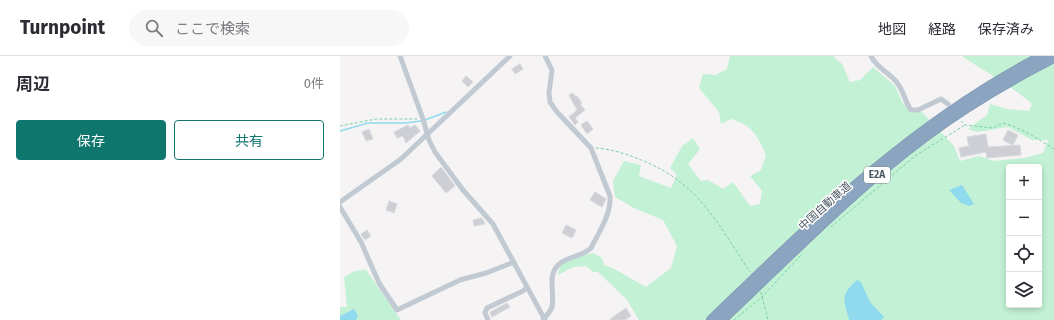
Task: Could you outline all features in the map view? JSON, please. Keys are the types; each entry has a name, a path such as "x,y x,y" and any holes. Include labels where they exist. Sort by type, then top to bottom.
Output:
{"highway":[{"name":"中国自動車道","path":"711,320 811,224 887,157 971,96 1042,56"},
{"name":"中国自動車道","path":"722,320 856,194 924,137 974,103 1054,58"}],"street":[{"path":"400,56 435,152 463,190 487,215 544,319"},
{"path":"340,202 400,159 427,132 510,56"},
{"path":"544,319 552,306 552,274 555,268 561,262 586,252 591,248 609,212 610,196 592,148 557,112 550,102 549,93 552,70 545,56"},
{"path":"871,56 879,67 898,84 905,102 911,110 918,110 941,99 948,104"},
{"path":"340,207 361,242 379,283 397,310 460,280 486,274 514,262"},
{"path":"488,320 485,314 487,308 523,291 527,287"}],"path":[{"path":"958,118 965,125"},
{"path":"340,126 376,119 423,119"},
{"path":"830,227 915,156 965,125 993,128 1003,123 1012,125 1054,149"},
{"path":"592,148 615,151 634,157 669,172 690,189 705,205 750,272"},
{"path":"734,320 763,296 804,252"},
{"path":"760,289 768,320"}],"green space":[{"path":"730,56 833,56 842,64 850,82 860,80 873,67 895,86 902,102 910,111 922,112 954,146 960,161 979,156 994,161 1024,158 1043,153 1048,140 1032,140 1008,127 977,132 968,129 987,115 990,104 1007,109 1029,111 1032,104 1007,85 962,56 1054,56 1054,320 639,320 627,300 598,272 593,272 586,266 573,267 558,275 560,265 570,259 593,253 602,258 604,265 620,272 646,287 671,268 677,246 663,220 634,208 615,197 613,181 624,161 641,165 639,176 671,188 677,175 670,168 682,146 693,138 700,149 688,164 701,181 708,180 723,189 733,182 750,206 760,204 762,191 750,176 761,170 766,155 757,137 744,124 731,119 721,124 719,112 699,88 703,74 715,75 727,69"},
{"path":"366,270 401,320 340,320 340,307 347,307 344,277 355,271"}],"water":[{"path":"962,185 974,204 969,206 961,203 949,190"},
{"path":"857,280 861,282 870,302 884,317 881,320 849,320 844,298 847,290"},
{"path":"354,309 358,316 356,320 340,320 340,316"}],"building":[{"path":"520,64 523,69 515,74 512,69"},
{"path":"466,76 473,82 468,87 462,81"},
{"path":"573,93 582,103 580,104 585,110 575,118 578,122 575,125 569,117 577,110 569,95"},
{"path":"587,121 593,129 587,134 581,125"},
{"path":"408,125 410,128 415,125 420,131 406,143 403,136 397,138 394,132"},
{"path":"369,129 373,139 366,141 362,132"},
{"path":"1008,130 1018,135 1013,145 1003,140"},
{"path":"986,134 988,147 1020,145 1021,155 987,158 986,152 961,157 959,148 969,146 967,137"},
{"path":"441,167 455,186 446,193 432,176"},
{"path":"595,192 606,199 602,207 590,200"},
{"path":"389,201 397,204 394,213 386,210"},
{"path":"482,218 485,224 474,226 473,220"},
{"path":"566,225 576,230 572,238 562,233"},
{"path":"367,230 371,236 365,240 361,234"},
{"path":"507,303 510,307 492,317 490,312"},
{"path":"626,308 631,316 625,320 609,320"}],"waterway":[{"path":"425,120 446,112"},
{"path":"340,131 368,123 406,123 421,121"}]}
